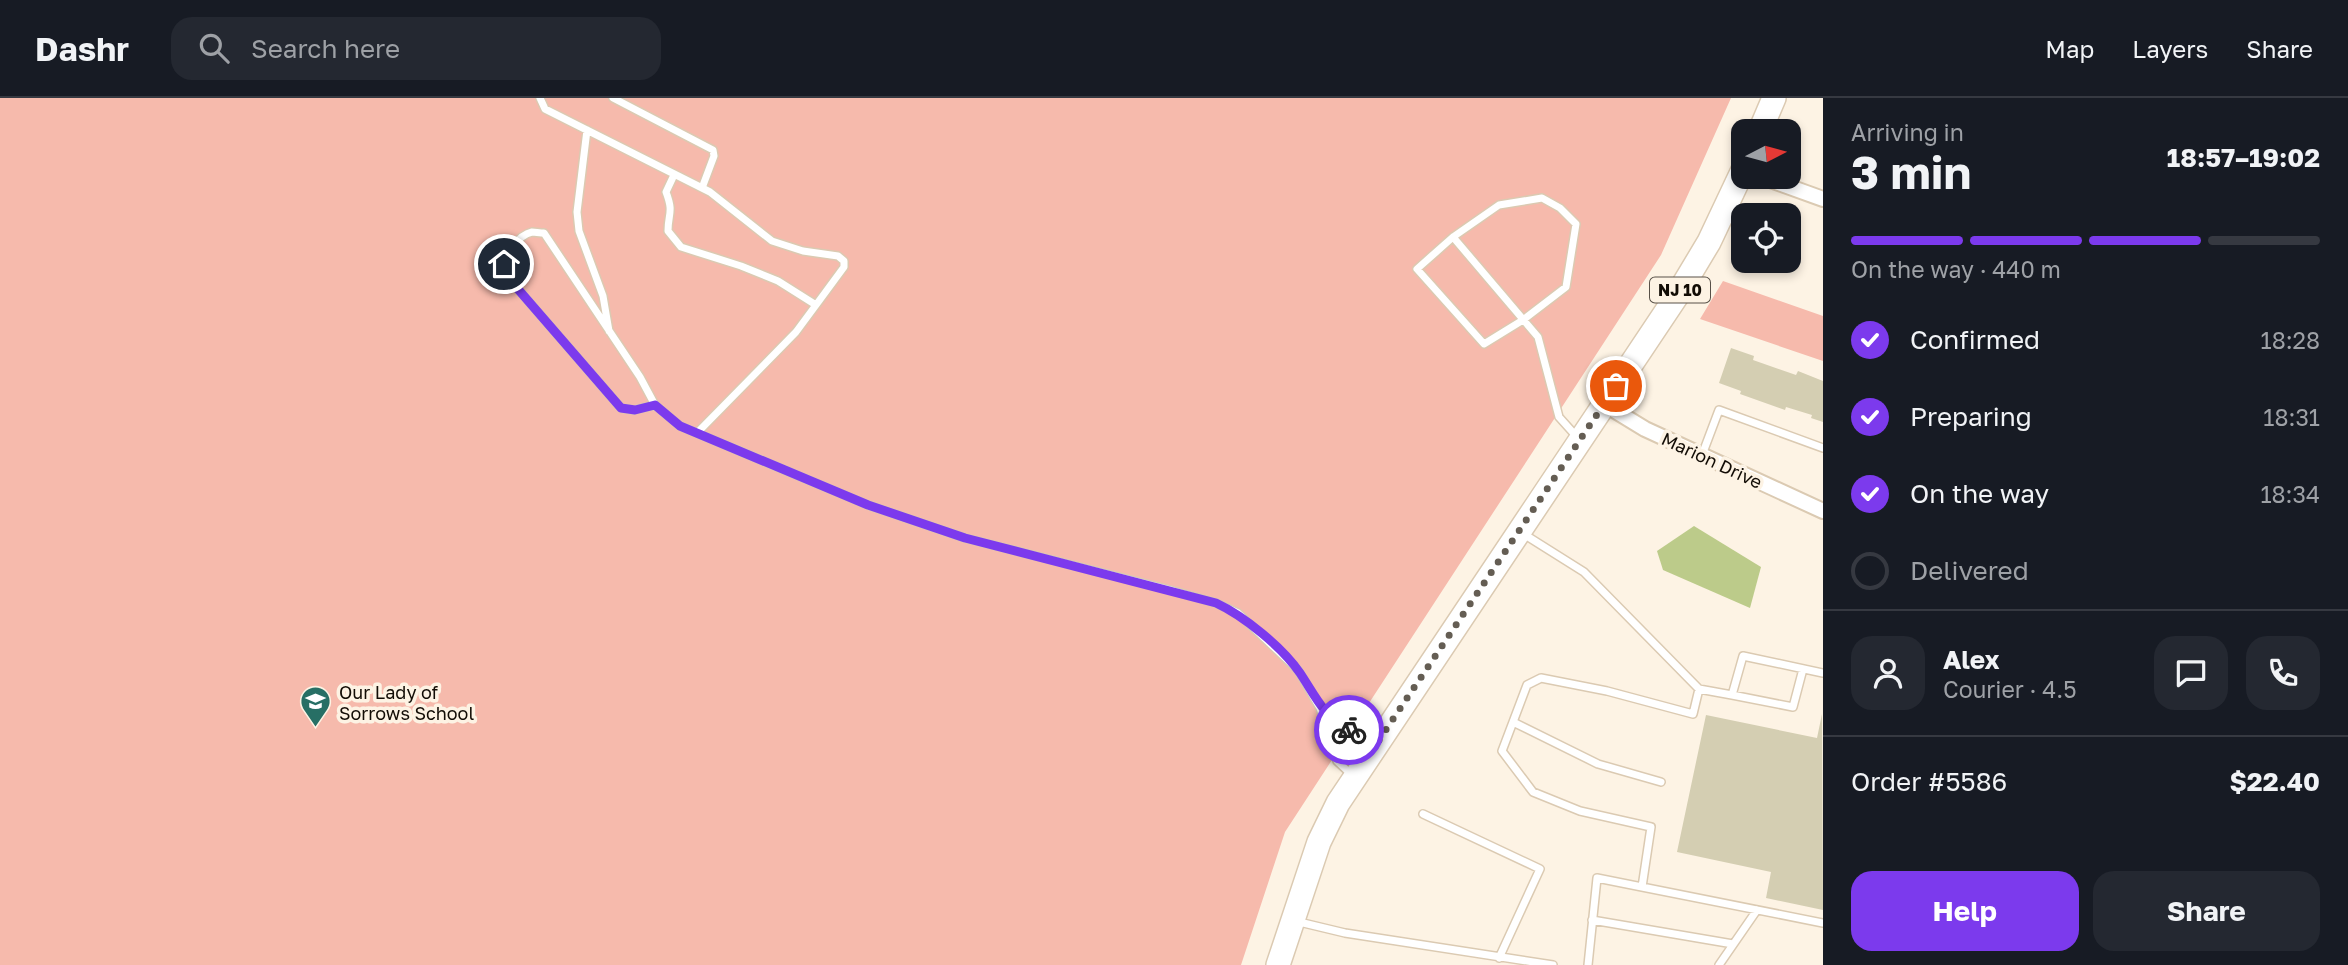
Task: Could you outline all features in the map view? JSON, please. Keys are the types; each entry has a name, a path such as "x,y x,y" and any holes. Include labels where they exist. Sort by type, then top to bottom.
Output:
{"main road":[{"path":"1765,119 1774,98"},
{"name":"NJ 10","path":"1278,965 1320,842 1338,803 1676,297 1709,242 1734,189"}],"street":[{"path":"1797,189 1823,198"},
{"name":"Marion Drive","path":"1604,404 1645,429 1823,511"}],"lane":[{"path":"540,98 545,109 702,188 728,205 772,241 803,251 838,256 844,261 844,267 796,332 697,433"},
{"path":"612,98 713,150 715,156 702,188"},
{"path":"587,130 578,221 585,252 608,313 610,332"},
{"path":"674,175 666,192 671,205 668,231 681,247 778,281 809,298 816,305"},
{"path":"1542,198 1560,208 1576,224 1566,287 1524,320 1484,344 1417,269 1453,237 1500,205 1542,198"},
{"path":"655,405 635,410 621,408 602,388 508,276 504,264 516,242 533,232 544,233 640,377 655,405 680,426 868,505 965,538 1216,603 1238,613 1298,670 1320,708 1337,761 1355,778"},
{"path":"1453,237 1538,337 1559,417 1580,441"},
{"path":"1702,455 1719,410 1823,448"},
{"path":"1518,531 1584,572 1699,689 1793,707 1802,669"},
{"path":"1732,695 1743,656 1823,673"},
{"path":"1642,887 1651,827 1580,811 1533,792 1502,751 1527,685 1541,678 1607,691 1693,714 1699,689"},
{"path":"1320,708 1336,723 1375,746"},
{"path":"1513,722 1598,764 1661,782"},
{"path":"1423,814 1540,869 1499,958"},
{"path":"1588,965 1597,878 1823,923"},
{"path":"1719,965 1757,910"},
{"path":"1293,920 1345,933 1553,965"},
{"path":"1592,920 1733,944"}],"shaded area":[{"path":"0,98 1731,98 1661,255 1285,832 1241,965 0,965"},
{"path":"1723,281 1823,316 1823,361 1700,319"},
{"path":"1694,526 1761,567 1750,608 1663,570 1657,551"}],"building":[{"path":"1731,348 1754,356 1753,360 1796,375 1798,371 1823,381 1823,422 1811,418 1812,415 1786,407 1785,410 1740,394 1741,391 1719,383"},
{"path":"1822,714 1823,910 1766,898 1771,872 1677,852 1706,715 1817,738"}],"way so far":[{"path":"1349,730 1375,746 1616,386"}],"place":[{"name":"Our Lady of Sorrows School","path":"316,729"}],"route":[{"path":"504,264 508,276 517,288 621,408 635,410 655,405 680,426 868,505 965,538 1216,603 1238,613 1267,639 1298,670 1320,708 1336,723 1349,730"}]}
